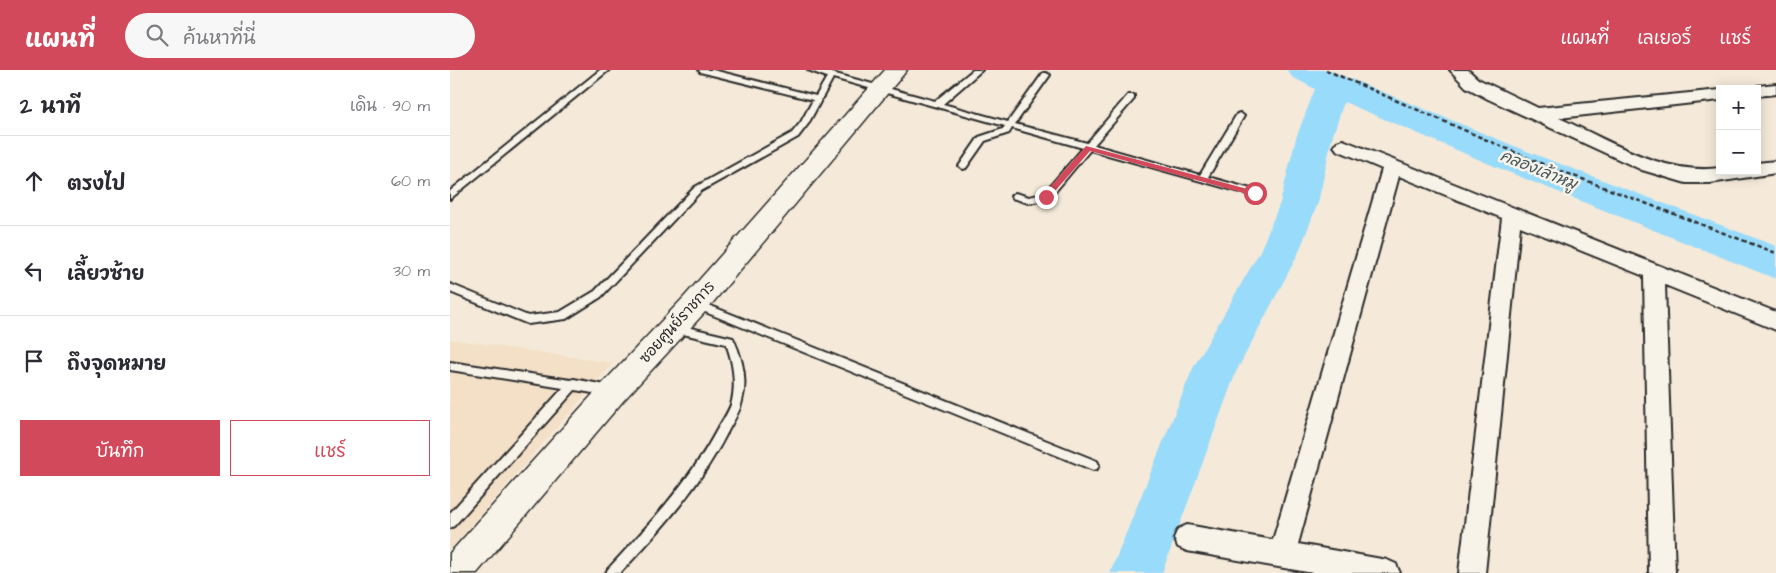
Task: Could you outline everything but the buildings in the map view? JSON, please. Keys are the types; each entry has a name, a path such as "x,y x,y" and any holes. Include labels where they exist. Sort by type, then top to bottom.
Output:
{"street":[{"path":"1458,70 1472,83 1494,96 1539,114 1648,165 1686,176 1717,175"},
{"name":"ซอยศูนย์ราชการ","path":"455,573 614,392 695,304 888,79"},
{"path":"1761,91 1776,89"},
{"path":"1539,114 1716,95"},
{"path":"1343,146 1776,321"},
{"path":"1282,554 1392,167"},
{"path":"1761,169 1776,167"},
{"path":"1472,573 1512,215"},
{"path":"1654,272 1662,573"},
{"path":"1187,538 1387,573"}],"lane":[{"path":"450,196 605,70"},
{"path":"703,70 818,99"},
{"path":"812,70 831,76 888,79 937,104 1088,148 1255,193"},
{"path":"937,104 978,70"},
{"path":"963,166 982,139 1006,131 1011,126 1046,75"},
{"path":"450,288 528,320 562,316 598,294 698,189 794,135 804,124 831,76"},
{"path":"1015,196 1030,200 1046,197 1130,97"},
{"path":"1202,179 1240,116"},
{"path":"695,304 1093,465"},
{"path":"612,573 639,544 708,459 736,402 739,376 735,353 729,342 672,328"},
{"path":"450,366 574,384 614,392"},
{"path":"450,522 574,384"}],"path":[{"path":"1326,70 1535,161 1776,253"}],"shaded area":[{"path":"450,339 613,363 450,550"}],"waterway":[{"name":"คลองเล้าหมู","path":"1303,70 1333,85"},
{"path":"1136,573 1215,368 1278,254 1299,203 1314,138 1333,85"},
{"name":"คลองเล้าหมู","path":"1333,85 1521,163 1776,263"}],"route":[{"path":"1046,197 1088,148 1255,193"}]}
